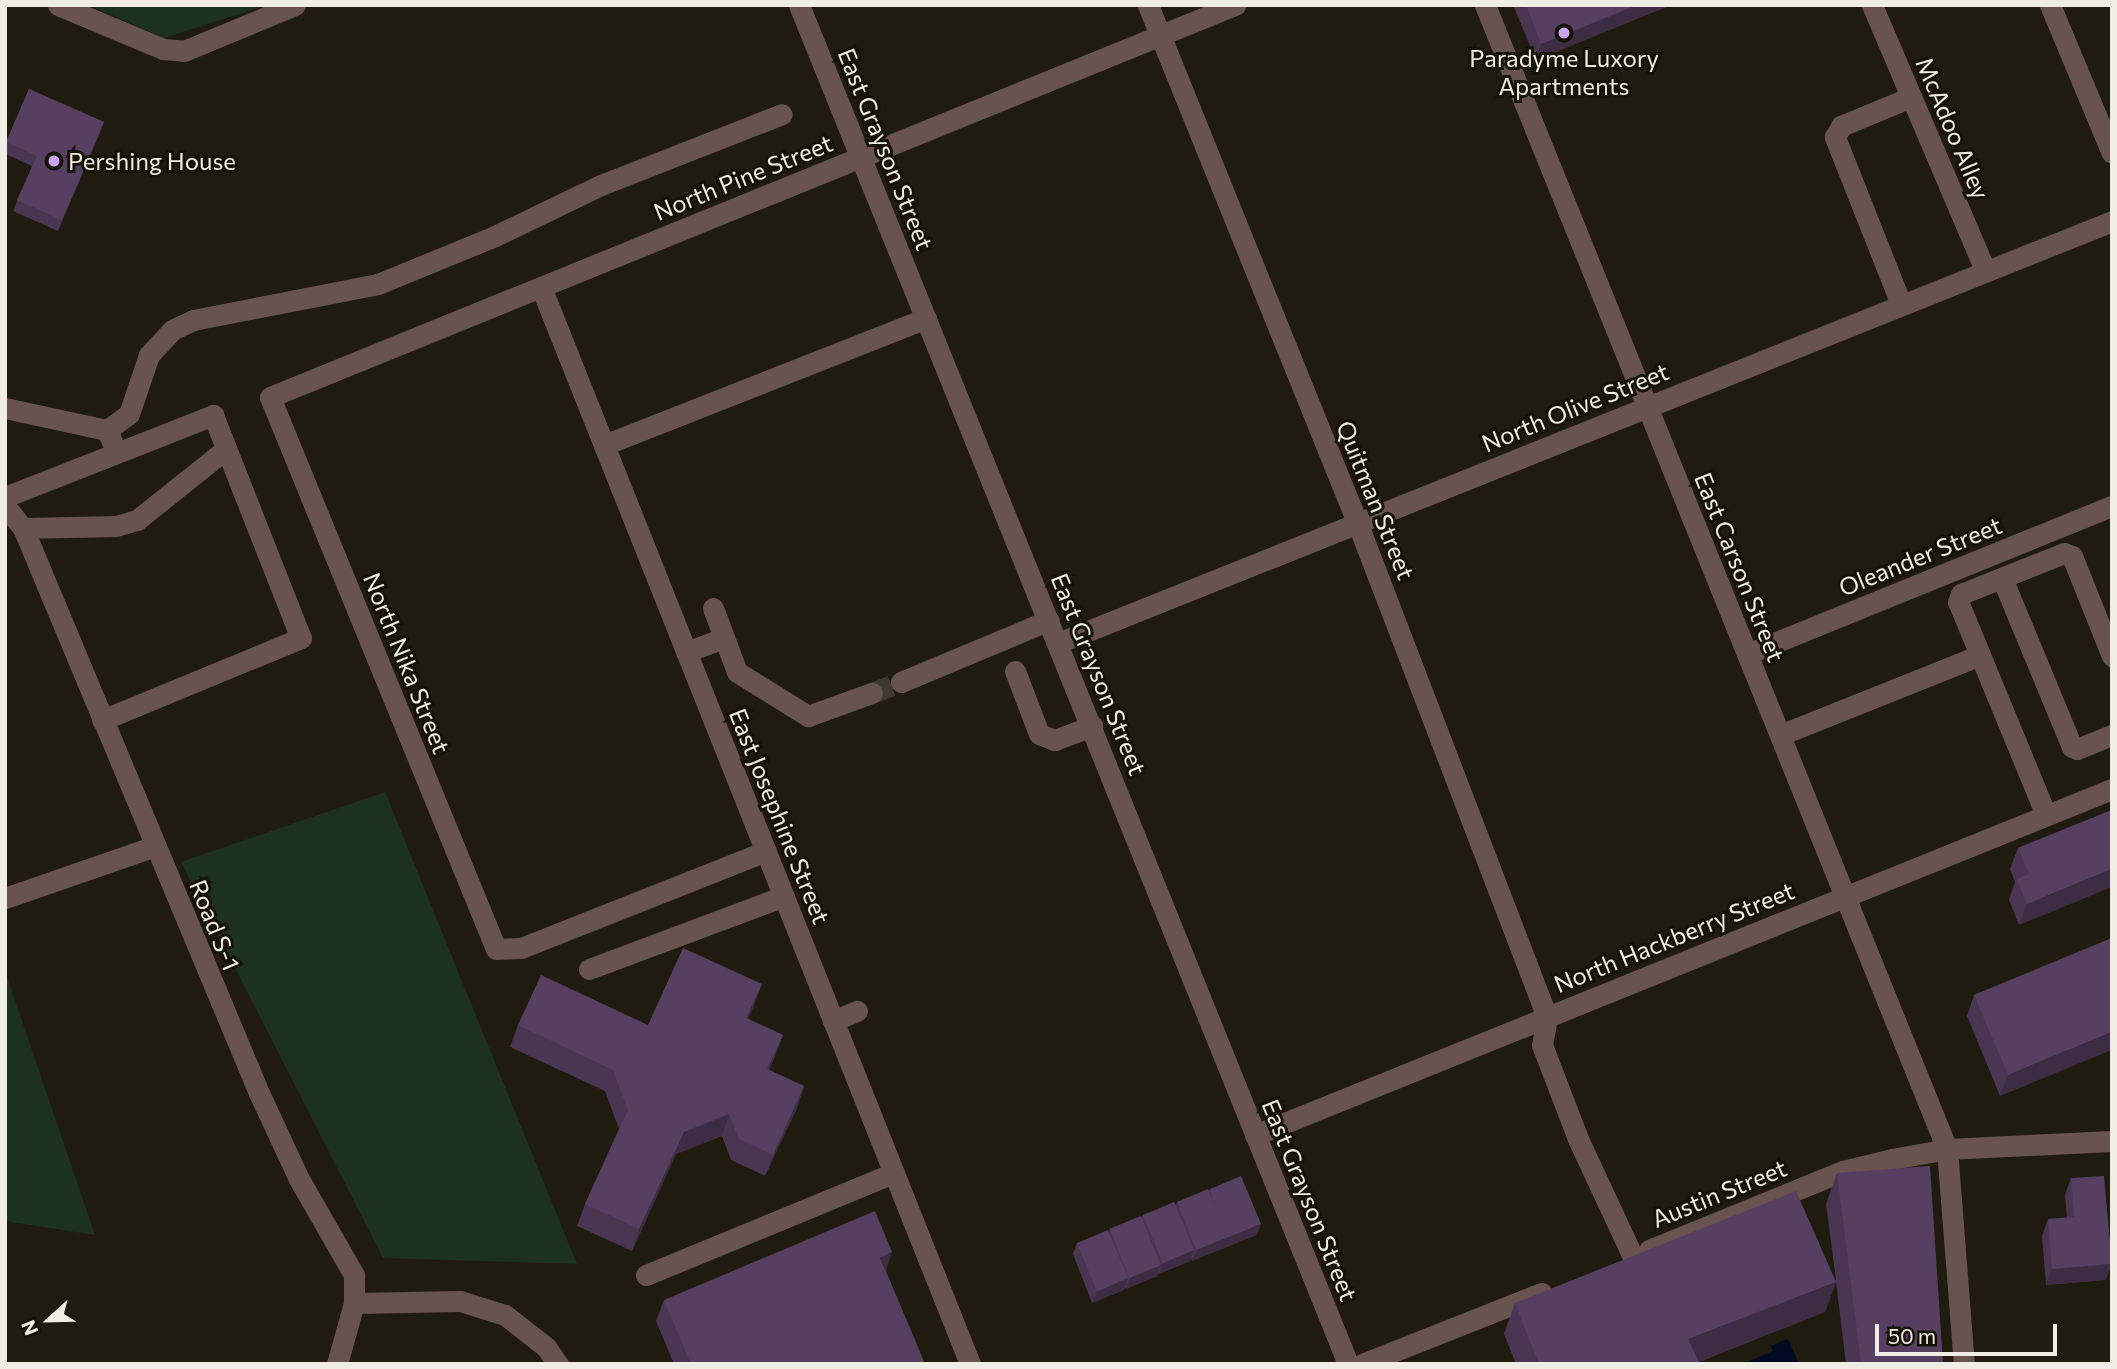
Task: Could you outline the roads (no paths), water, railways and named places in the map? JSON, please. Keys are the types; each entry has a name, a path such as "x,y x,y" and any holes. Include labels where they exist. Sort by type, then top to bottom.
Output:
{"street":[{"path":"58,5 163,49 184,51 295,5"},
{"name":"East Grayson Street","path":"799,5 1348,1364"},
{"name":"Quitman Street","path":"1149,5 1357,522 1547,1017"},
{"name":"North Pine Street","path":"270,397 1235,5"},
{"name":"East Carson Street","path":"1485,5 1947,1149 1964,1364"},
{"name":"McAdoo Alley","path":"1872,5 1985,270"},
{"path":"2050,5 2112,153"},
{"path":"1901,304 1835,137 1841,126 1911,97"},
{"path":"5,408 107,430 129,414 149,355 172,330 193,320 378,284 495,236 601,185 782,114"},
{"name":"North Olive Street","path":"1058,643 2112,221"},
{"name":"East Josephine Street","path":"541,287 970,1364"},
{"path":"604,445 926,318"},
{"name":"North Nika Street","path":"270,397 496,949 521,948 766,851"},
{"path":"5,497 212,415 301,638 102,720"},
{"path":"107,430 117,453"},
{"path":"23,528 116,526 137,520 226,449"},
{"name":"Road S-1","path":"5,506 23,528 259,1093 299,1179 354,1276 354,1303 337,1364"},
{"name":"Oleander Street","path":"1747,654 2112,506"},
{"path":"2046,815 1958,602 1961,594 2064,553 2072,556 2112,656"},
{"path":"2002,578 2072,747 2077,749 2111,739"},
{"path":"713,608 737,672 808,716 872,693"},
{"path":"901,681 1049,620"},
{"path":"687,652 724,638"},
{"path":"1780,735 1980,655"},
{"path":"1015,671 1039,734 1055,740 1092,726"},
{"name":"North Hackberry Street","path":"1255,1135 2112,789"},
{"path":"5,898 155,846"},
{"path":"589,970 784,896"},
{"path":"833,1021 857,1011"},
{"path":"1547,1017 1542,1045 1578,1139 1633,1256"},
{"name":"Austin Street","path":"1608,1266 1843,1171 1947,1149 2112,1142"},
{"path":"646,1275 894,1173"},
{"path":"1362,1364 1557,1286"},
{"path":"354,1303 460,1301 505,1315 547,1347 558,1364"}],"water":[{"path":"1788,1339 1799,1364 1742,1364 1773,1351 1771,1346"}],"tunnel":[{"path":"872,693 901,682"}],"place":[{"name":"Paradyme Luxory Apartments","path":"1564,33"},
{"name":"Pershing House","path":"54,161"}]}
